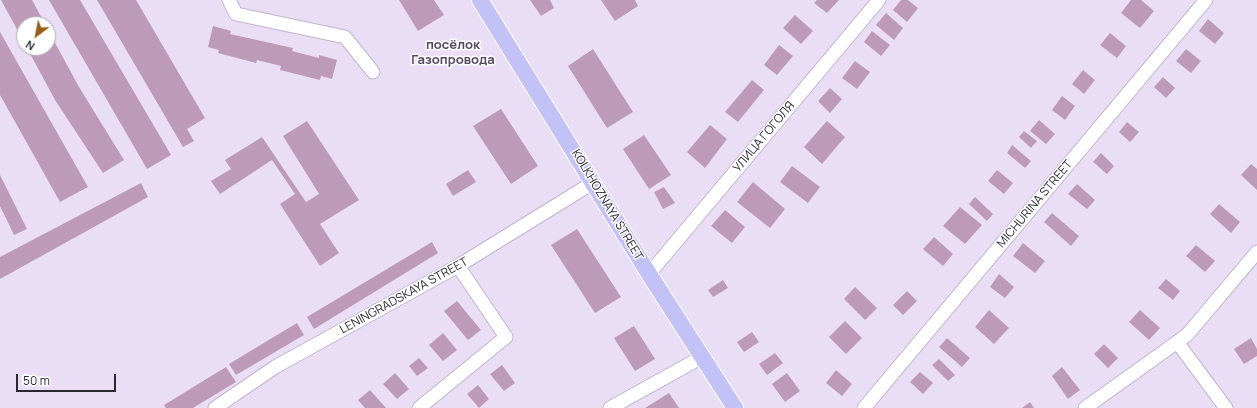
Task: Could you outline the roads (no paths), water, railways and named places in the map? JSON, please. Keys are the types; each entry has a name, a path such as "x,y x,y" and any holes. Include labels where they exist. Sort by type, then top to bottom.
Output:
{"main road":[{"name":"KOLKHOZNAYA STREET","path":"480,0 594,182 649,274 735,408"}],"street":[{"path":"229,0 236,14 345,37 373,72"},
{"name":"УЛИЦА ГОГОЛЯ","path":"649,274 879,0"},
{"name":"MICHURINA STREET","path":"864,408 1206,0"},
{"name":"LENINGRADSKAYA STREET","path":"215,408 276,367 458,266 594,182"},
{"path":"1085,408 1187,335 1257,252"},
{"path":"419,408 506,337 458,266"},
{"path":"1177,342 1226,408"},
{"path":"610,408 702,357"}],"district":[{"name":"посёлок Газопровода","path":"453,52"}]}
